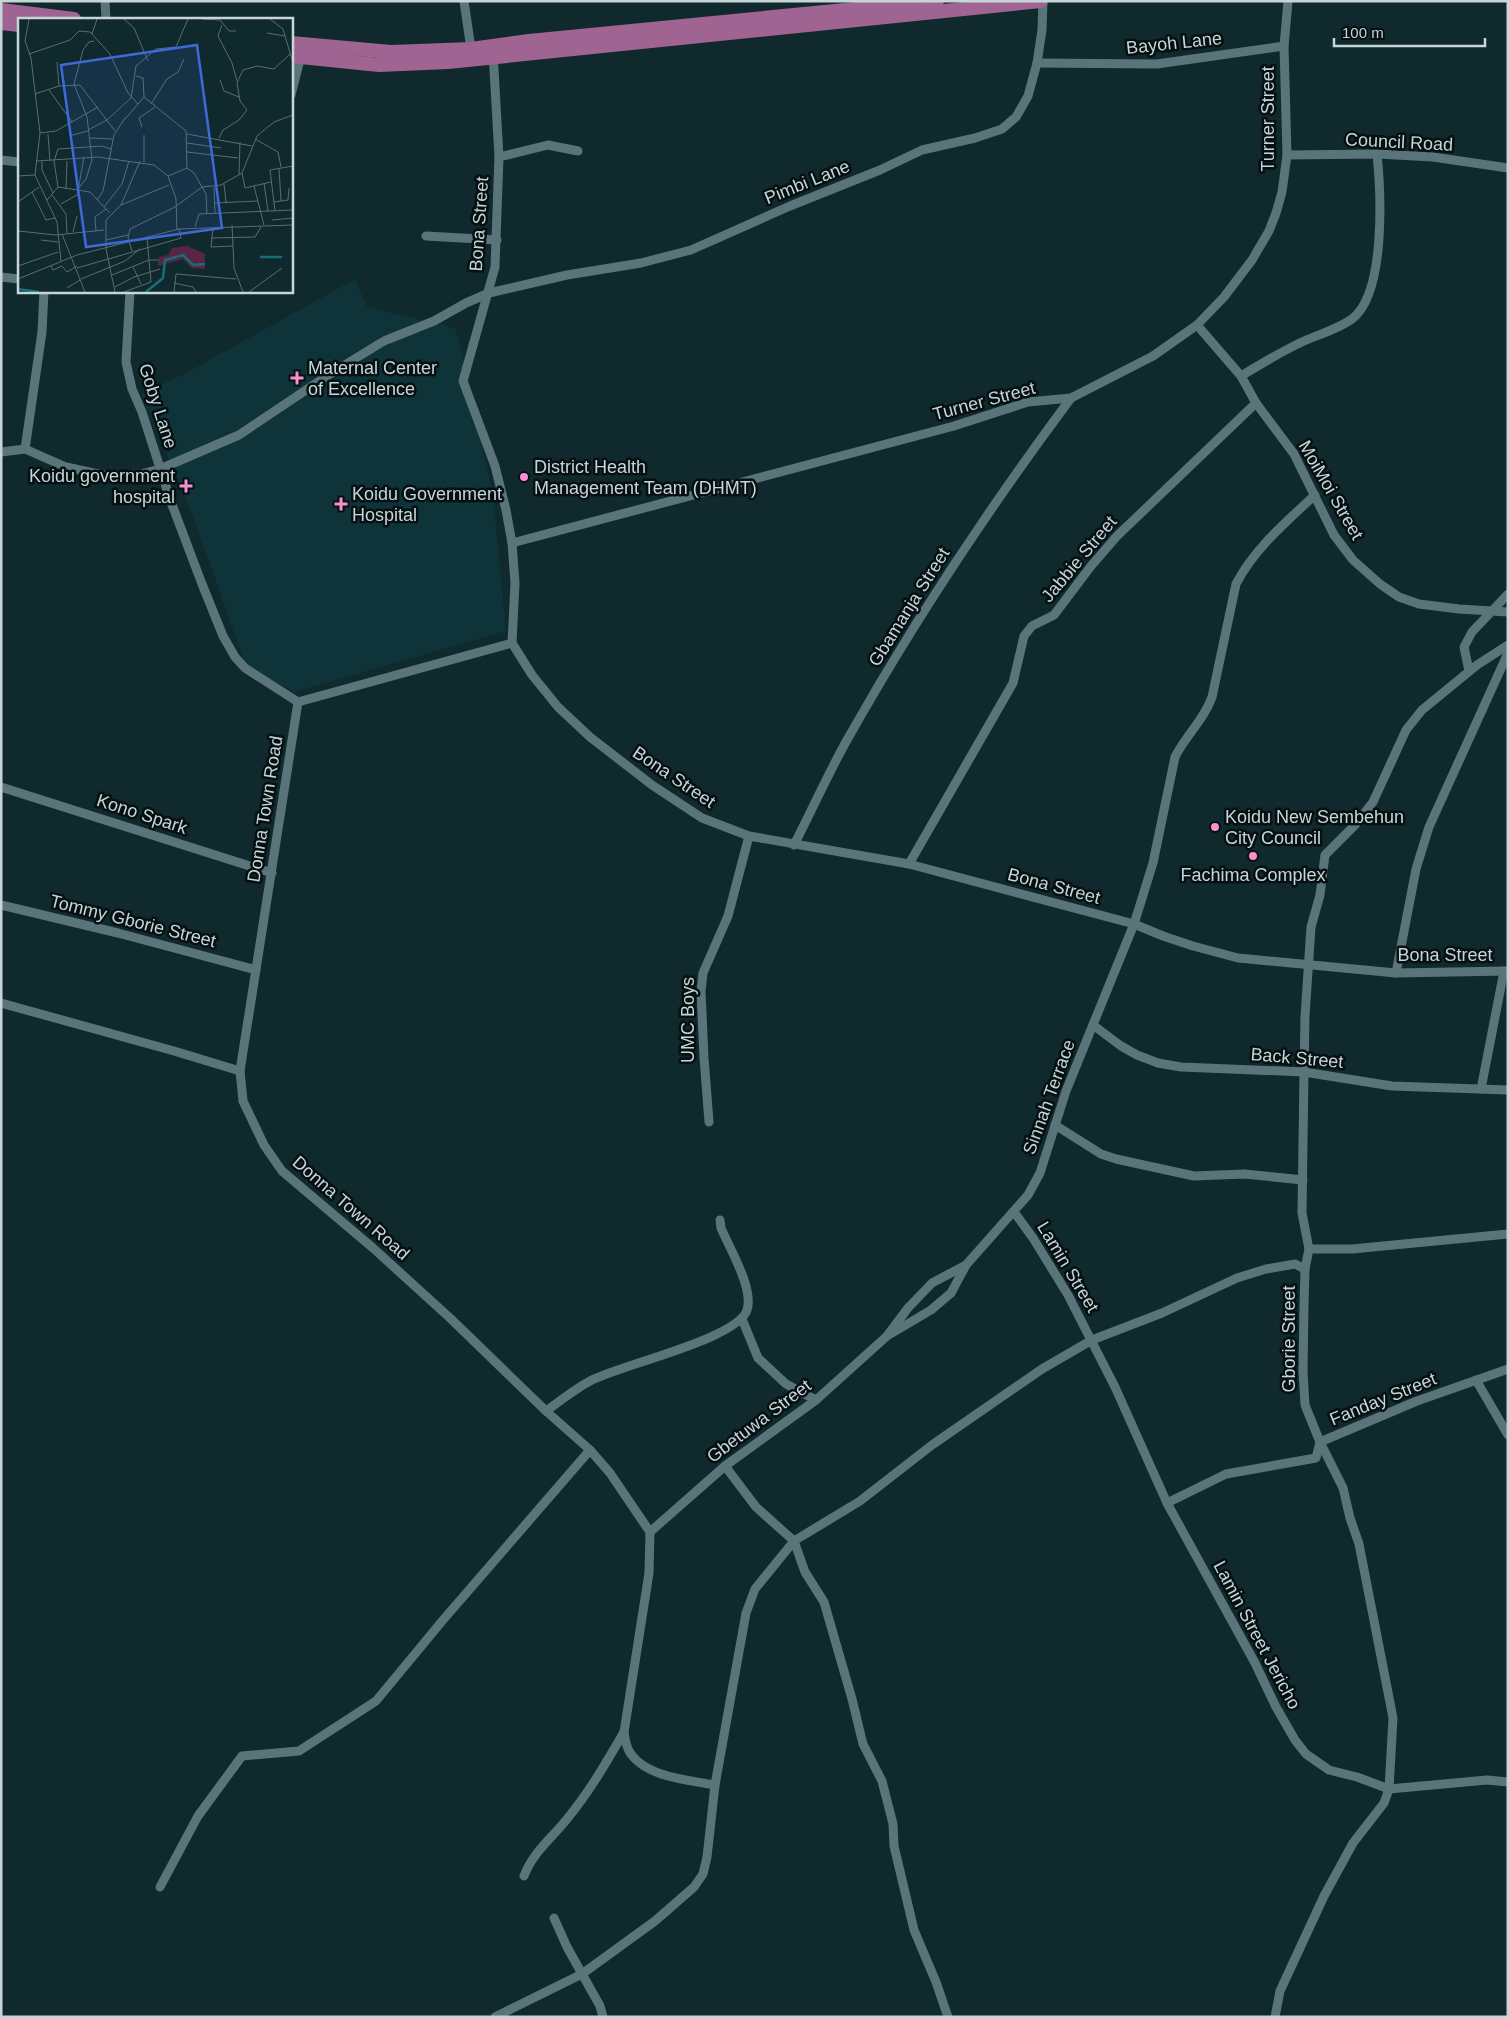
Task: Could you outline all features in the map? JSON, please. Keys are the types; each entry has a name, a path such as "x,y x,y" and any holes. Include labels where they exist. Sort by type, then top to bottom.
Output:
{"main road":[{"path":"297,50 391,52 471,49 528,54 749,26 837,6 936,1"},
{"path":"297,50 402,65 493,51 749,26 846,22 1042,1"},
{"path":"1,10 61,18"},
{"path":"1,23 18,25"}],"street":[{"path":"105,1 106,18"},
{"path":"464,1 471,49"},
{"name":"Pimbi Lane","path":"25,449 66,467 103,475 141,474 160,469 239,435 330,374 384,341 434,321 466,303 489,293 567,275 642,263 691,250 880,170 922,150 975,138 1002,129 1016,117 1028,96 1037,63 1042,30 1042,1"},
{"name":"Turner Street","path":"512,543 954,426 1028,402 1071,398 1153,356 1197,325 1224,297 1252,260 1269,232 1282,192 1287,155 1284,46 1288,1"},
{"name":"Bayoh Lane","path":"1037,63 1157,64 1284,46"},
{"path":"292,88 297,50"},
{"name":"Bona Street","path":"493,51 499,157 497,240 489,293 463,381 495,466 512,543 514,583 512,643 532,674 558,707 590,736 652,785 702,818 749,836 909,864 1134,924 1185,944 1238,958 1396,973 1506,971"},
{"path":"499,157 548,145 578,151"},
{"path":"1241,376 1302,342 1352,319 1364,306 1374,274 1380,222 1381,201 1377,154"},
{"name":"Council Road","path":"1287,155 1377,154 1433,157 1508,168"},
{"path":"1,160 18,162"},
{"path":"426,236 497,240"},
{"path":"1,277 18,279"},
{"path":"1,452 25,449 42,332 44,292"},
{"name":"Goby Lane","path":"130,292 126,362 132,389 142,412 160,469 202,584 223,636 235,658 245,668 298,702"},
{"name":"MoiMoi Street","path":"1197,325 1241,376 1256,404 1294,454 1334,535 1353,560 1387,588 1419,604 1508,612"},
{"name":"Gbamanja Street","path":"794,844 847,741 926,608 989,511 1071,398"},
{"name":"Jabbie Street","path":"909,864 1013,683 1024,636 1028,630 1054,615 1091,566 1117,536 1256,404"},
{"name":"Sinnah Terrace","path":"887,1336 944,1301 955,1287 966,1264 1028,1195 1040,1173 1066,1091 1134,924 1153,862 1175,757 1182,742 1207,711 1212,697 1236,584 1245,567 1284,523 1315,495"},
{"path":"1469,671 1464,647 1472,632 1508,594"},
{"path":"298,702 512,643"},
{"name":"Gborie Street","path":"1389,1789 1393,1718 1359,1544 1350,1518 1343,1488 1320,1442 1305,1405 1303,1372 1305,1269 1309,1249 1302,1213 1305,1016 1311,927 1320,895 1325,855 1356,824 1373,802 1406,730 1422,710 1469,671 1508,645"},
{"path":"1396,973 1416,869 1429,827 1508,653"},
{"name":"Donna Town Road","path":"298,702 240,1071 243,1101 264,1145 282,1171 373,1248 443,1311 546,1411 590,1450 610,1473 650,1532"},
{"name":"Kono Spark","path":"1,787 272,873"},
{"name":"UMC Boys","path":"709,1122 701,991 703,973 728,916 749,836"},
{"name":"Tommy Gborie Street","path":"1,905 256,970"},
{"path":"1481,1088 1506,971"},
{"path":"1,1004 165,1048 240,1071"},
{"name":"Back Street","path":"1093,1025 1121,1046 1158,1063 1181,1067 1304,1072 1392,1086 1508,1090"},
{"path":"1055,1125 1101,1154 1116,1159 1194,1176 1244,1174 1303,1180"},
{"name":"Lamin Street","path":"1014,1212 1051,1266 1092,1340"},
{"path":"546,1411 591,1380 672,1352 725,1330 742,1319 747,1311 750,1297 721,1228 720,1220"},
{"path":"1309,1249 1352,1250 1508,1234"},
{"name":"Sinnah Terrace","path":"887,1336 908,1308 932,1283 966,1264"},
{"path":"495,2017 582,1974 656,1921 694,1887 703,1874 707,1857 715,1785 750,1600 755,1589 794,1541 860,1501 932,1445 1042,1369 1092,1340 1162,1313 1237,1278 1266,1269 1295,1264 1305,1269"},
{"path":"742,1319 758,1358 786,1384 816,1400"},
{"name":"Gbetuwa Street","path":"650,1532 725,1466 816,1400 887,1336"},
{"name":"Lamin Street Jericho","path":"1092,1340 1167,1503 1224,1604 1276,1707 1295,1740 1306,1754 1329,1770 1357,1777 1389,1789 1487,1780 1508,1782"},
{"name":"Fanday Street","path":"1167,1503 1226,1474 1316,1458 1320,1442 1417,1401 1508,1369"},
{"path":"1476,1380 1508,1434"},
{"path":"160,1887 198,1816 242,1756 299,1751 376,1701 443,1620 590,1450"},
{"path":"725,1466 756,1507 794,1541 805,1572 824,1602 863,1744 882,1781 893,1824 894,1846 914,1930 936,1982 948,2017"},
{"path":"524,1876 534,1856 566,1821 595,1782 624,1732 649,1573 650,1532"},
{"path":"624,1732 628,1750 647,1769 682,1779 715,1785"},
{"path":"1276,2017 1280,1991 1324,1896 1353,1843 1384,1803 1389,1789"},
{"path":"554,1918 600,2006 603,2017"}],"shaded area":[{"name":"Koidu Government Hospital","path":"355,279 367,307 455,328 478,412 482,449 493,493 506,631 295,692 246,666 192,514 141,394 186,373"}],"place":[{"name":"Maternal Center of Excellence","path":"297,378"},
{"name":"District Health Management Team (DHMT)","path":"524,477"},
{"name":"Koidu government hospital","path":"186,486"},
{"name":"Koidu Government Hospital","path":"341,504"},
{"name":"Koidu New Sembehun City Council","path":"1215,827"},
{"name":"Fachima Complex","path":"1253,856"}]}
